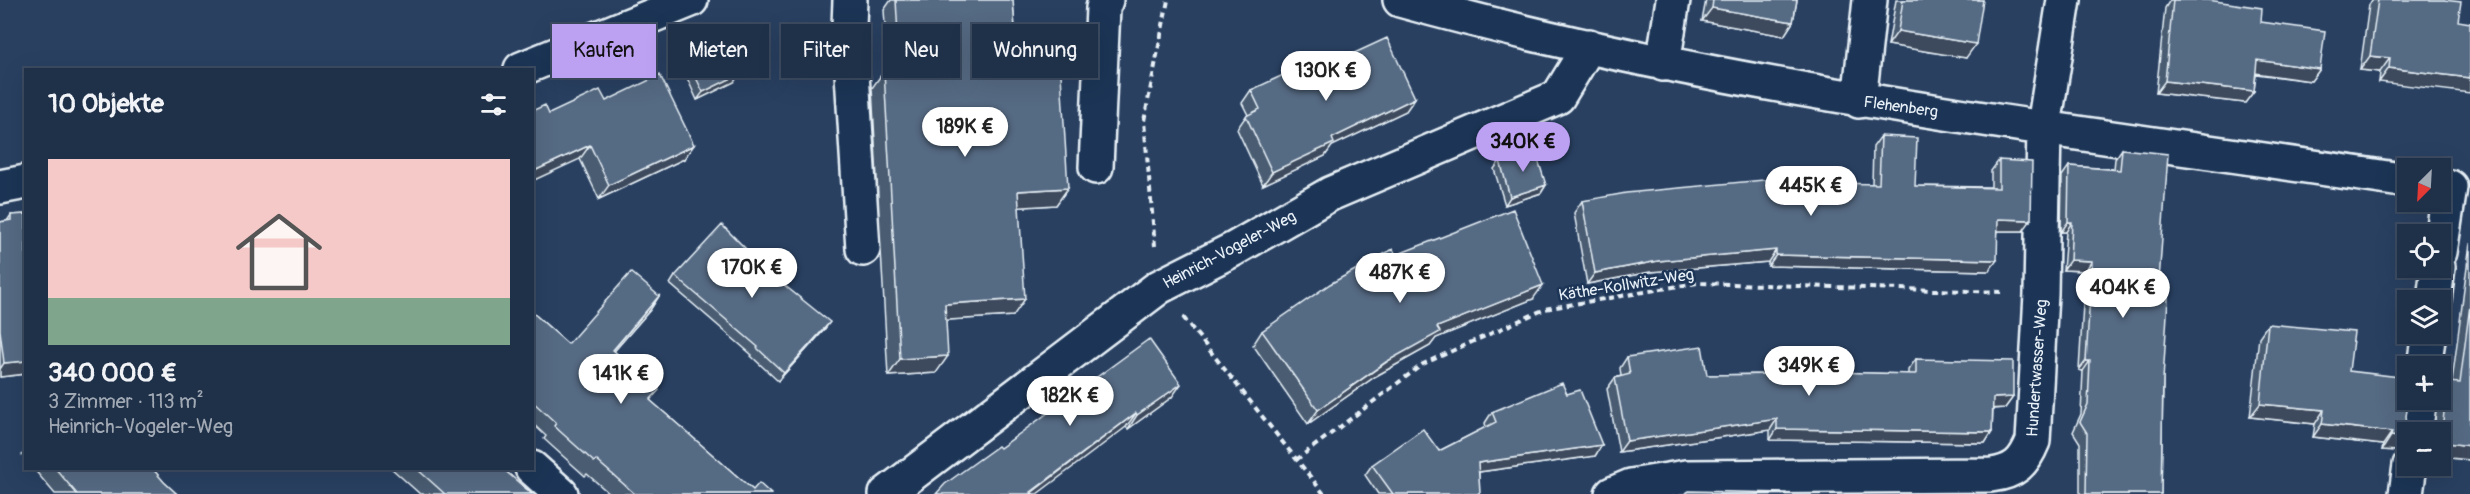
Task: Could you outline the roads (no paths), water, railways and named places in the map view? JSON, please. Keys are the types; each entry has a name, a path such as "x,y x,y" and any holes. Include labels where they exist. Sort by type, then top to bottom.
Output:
{"street":[{"path":"523,68 691,0"},
{"path":"850,0 849,26 863,249"},
{"path":"1096,167 1101,42 1106,0"},
{"name":"Flehenberg","path":"1400,0 1663,64 1859,101 2044,126 2397,179"},
{"path":"1663,64 1673,0"},
{"path":"1859,101 1870,0"},
{"name":"Hundertwasser-Weg","path":"1612,494 1631,486 1686,477 2009,473 2025,461 2033,441 2041,294 2044,126 2064,0"},
{"name":"Heinrich-Vogeler-Weg","path":"886,494 1159,287 1234,249 1330,194 1558,97 1589,46"},
{"path":"0,187 24,182"},
{"path":"2446,224 2453,187"},
{"path":"534,470 561,494"},
{"path":"2406,494 2408,476"}]}
